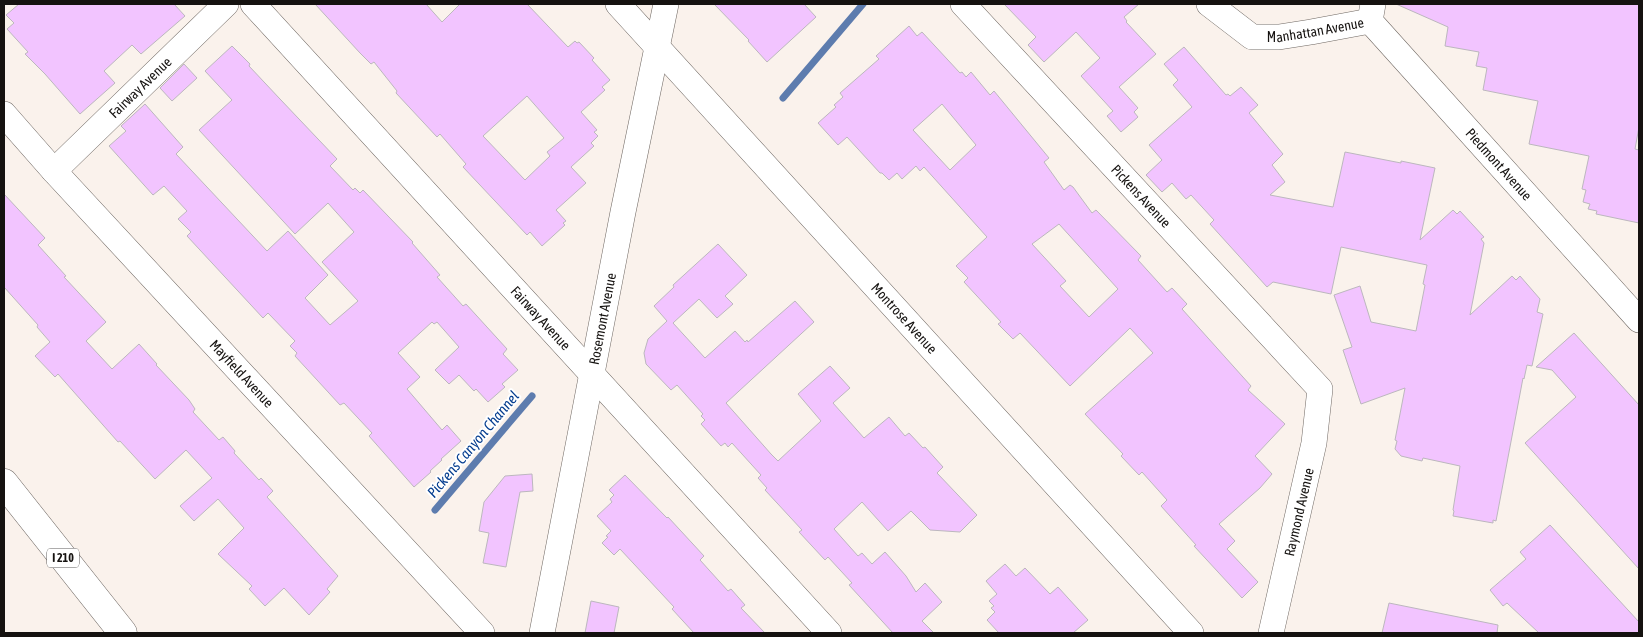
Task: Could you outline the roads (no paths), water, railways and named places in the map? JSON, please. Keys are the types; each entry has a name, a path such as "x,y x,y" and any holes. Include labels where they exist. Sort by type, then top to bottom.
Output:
{"highway":[{"name":"I 210","path":"4,483 123,633"}],"street":[{"name":"Fairway Avenue","path":"54,170 226,4"},
{"name":"Fairway Avenue","path":"253,4 829,633"},
{"name":"Montrose Avenue","path":"618,4 1191,633"},
{"name":"Rosemont Avenue","path":"542,633 666,4"},
{"name":"Pickens Avenue","path":"963,4 1320,389"},
{"name":"Manhattan Avenue","path":"1209,4 1252,37 1312,32 1372,12"},
{"name":"Piedmont Avenue","path":"1372,12 1639,320"},
{"name":"Mayfield Avenue","path":"4,114 482,633"},
{"name":"Raymond Avenue","path":"1271,633 1314,443 1320,389"}],"waterway":[{"name":"Pickens Canyon Channel","path":"783,98 863,4"},
{"name":"Pickens Canyon Channel","path":"435,510 532,396"}]}
